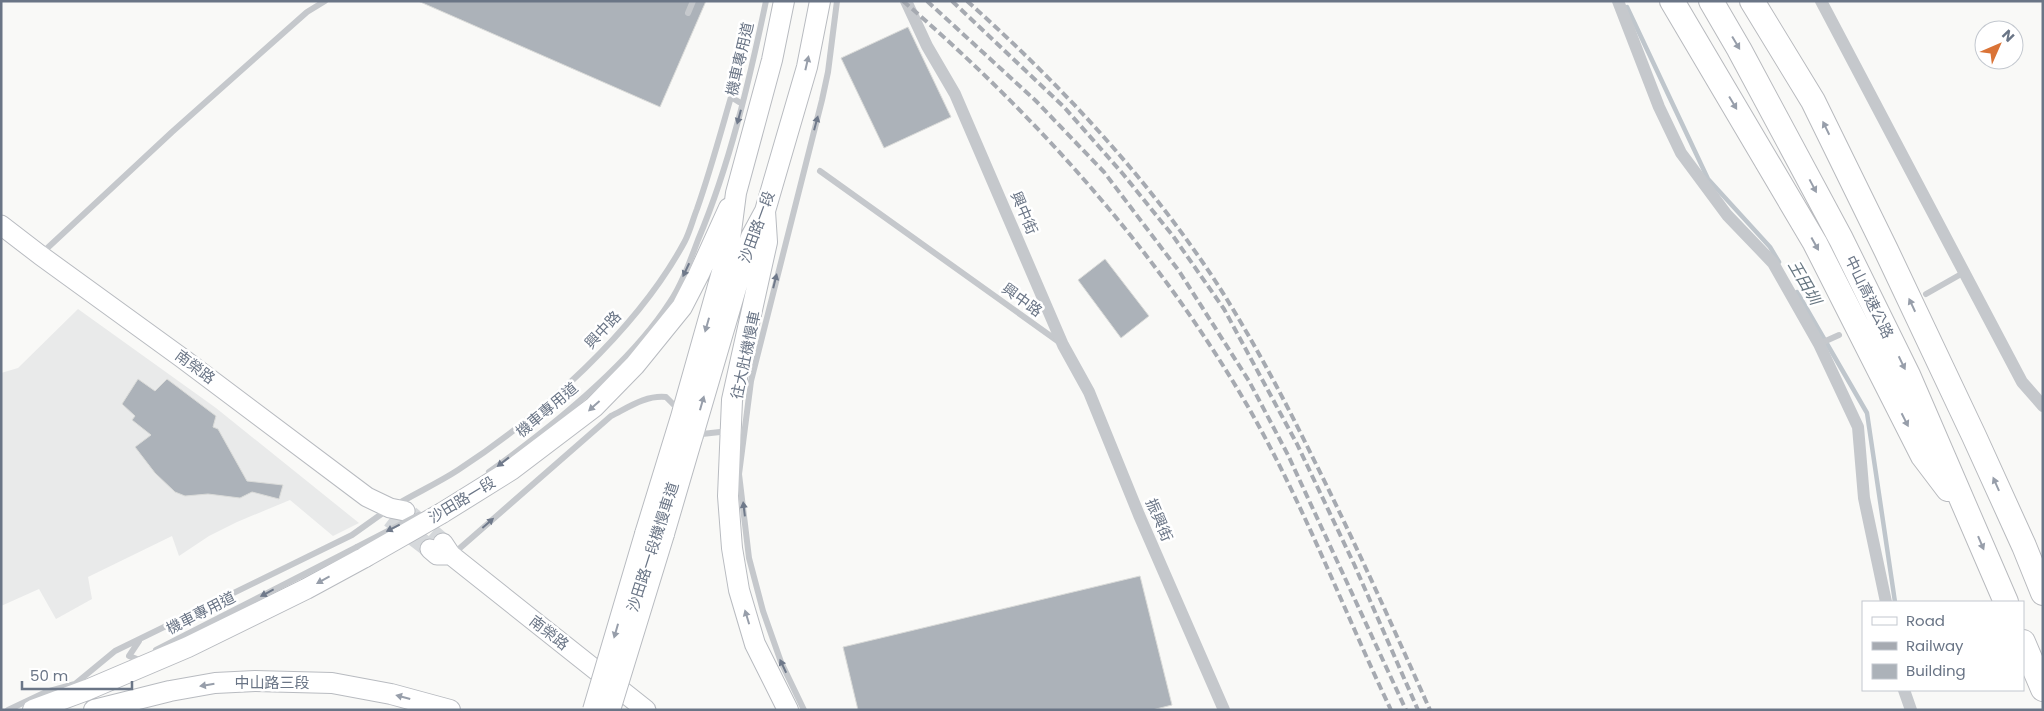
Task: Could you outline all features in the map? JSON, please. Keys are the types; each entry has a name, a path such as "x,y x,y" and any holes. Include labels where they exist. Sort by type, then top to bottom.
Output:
{"highway":[{"path":"1667,1 1693,35"},
{"path":"1672,1 1815,243 1923,456 1943,483 1967,509"},
{"name":"中山高速公路","path":"1711,1 1740,49 1841,239 1908,375 2006,601"},
{"path":"1752,1 1812,101"},
{"path":"1770,1 1812,101 1886,250 1974,436 2024,546 2043,593"},
{"path":"2024,644 2043,689"}],"main road":[{"name":"沙田路一段","path":"610,710 659,535 751,237 765,210 807,67 820,1"},
{"name":"沙田路一段","path":"593,710 659,535 681,417 729,247 736,192 772,60 778,3"},
{"name":"沙田路一段","path":"33,710 81,687 188,647 306,589 361,552 511,470 594,407 635,365 682,307 700,274 736,192"},
{"path":"765,210 767,242 732,400 738,428 728,496 732,548 739,590 756,644 788,710"},
{"name":"中山路三段","path":"94,710 170,691 215,683 255,682 332,683 391,694 450,710"}],"street":[{"name":"興中街","path":"906,1 927,46 955,94 1063,345"},
{"path":"1618,1 1658,107 1681,153 1727,215 1773,263 1819,344 1858,427 1864,498 1886,601"},
{"path":"1821,1 1838,30 1963,273 2022,382 2043,406"},
{"name":"南榮路","path":"1,225 367,497 395,512"},
{"name":"振興街","path":"1063,345 1089,392 1139,516 1224,710"},
{"name":"南榮路","path":"441,549 646,710"},
{"path":"1904,691 1911,710"}],"lane":[{"path":"40,255 307,12 326,1"},
{"path":"688,13 693,1"},
{"name":"往大肚機慢車","path":"804,710 780,662 763,611 749,558 739,474 738,428 822,100 828,72 837,1"},
{"name":"機車專用道","path":"486,475 562,415 614,369 670,302 717,196 740,115 778,3"},
{"name":"興中路","path":"395,512 500,441 574,380 638,310 664,274 685,240 710,173 731,97 739,102"},
{"name":"興中路","path":"820,171 1063,345"},
{"path":"1926,294 1963,273"},
{"path":"1819,344 1839,334"},
{"path":"441,549 612,416 634,403 658,396 666,397 676,404 681,417"},
{"name":"沙田路一段機慢車道","path":"615,710 659,535 702,434 738,428"},
{"path":"81,687 115,651 395,512"},
{"name":"機車專用道","path":"153,651 361,552"},
{"path":"137,658 130,658 129,656 141,638"},
{"path":"128,662 145,655"},
{"path":"8,710 46,692 81,687 102,673"}],"shaded area":[{"path":"78,309 216,408 359,523 333,536 290,500 209,536 179,556 172,536 88,577 92,599 56,619 39,589 1,606 1,373 18,368"}],"building":[{"path":"418,1 706,1 660,107"},
{"path":"908,27 951,117 884,148 841,58"},
{"path":"1105,259 1149,316 1121,338 1078,280"},
{"path":"138,379 155,391 167,379 216,416 213,427 218,429 247,481 283,485 279,499 252,492 240,498 208,494 185,496 175,492 155,473 135,447 151,435 132,420 135,416 122,404"},
{"path":"1140,576 1172,705 1152,710 858,710 843,647"}],"waterway":[{"name":"王田圳","path":"1627,7 1708,179 1770,247 1779,262"},
{"name":"王田圳","path":"1797,292 1867,413 1895,601"}],"tunnel":[{"path":"410,515 443,543"},
{"path":"390,518 430,549"}],"railway":[{"path":"903,1 1001,91 1092,189 1134,240 1212,348 1247,405 1286,479 1391,710"},
{"path":"927,1 1036,101 1104,172 1179,271 1249,381 1288,455 1406,710"},
{"path":"952,1 1064,107 1123,174 1173,236 1224,309 1297,444 1354,564 1418,710"},
{"path":"967,1 1034,64 1098,131 1158,201 1212,276 1252,342 1301,433 1358,551 1430,710"}]}
